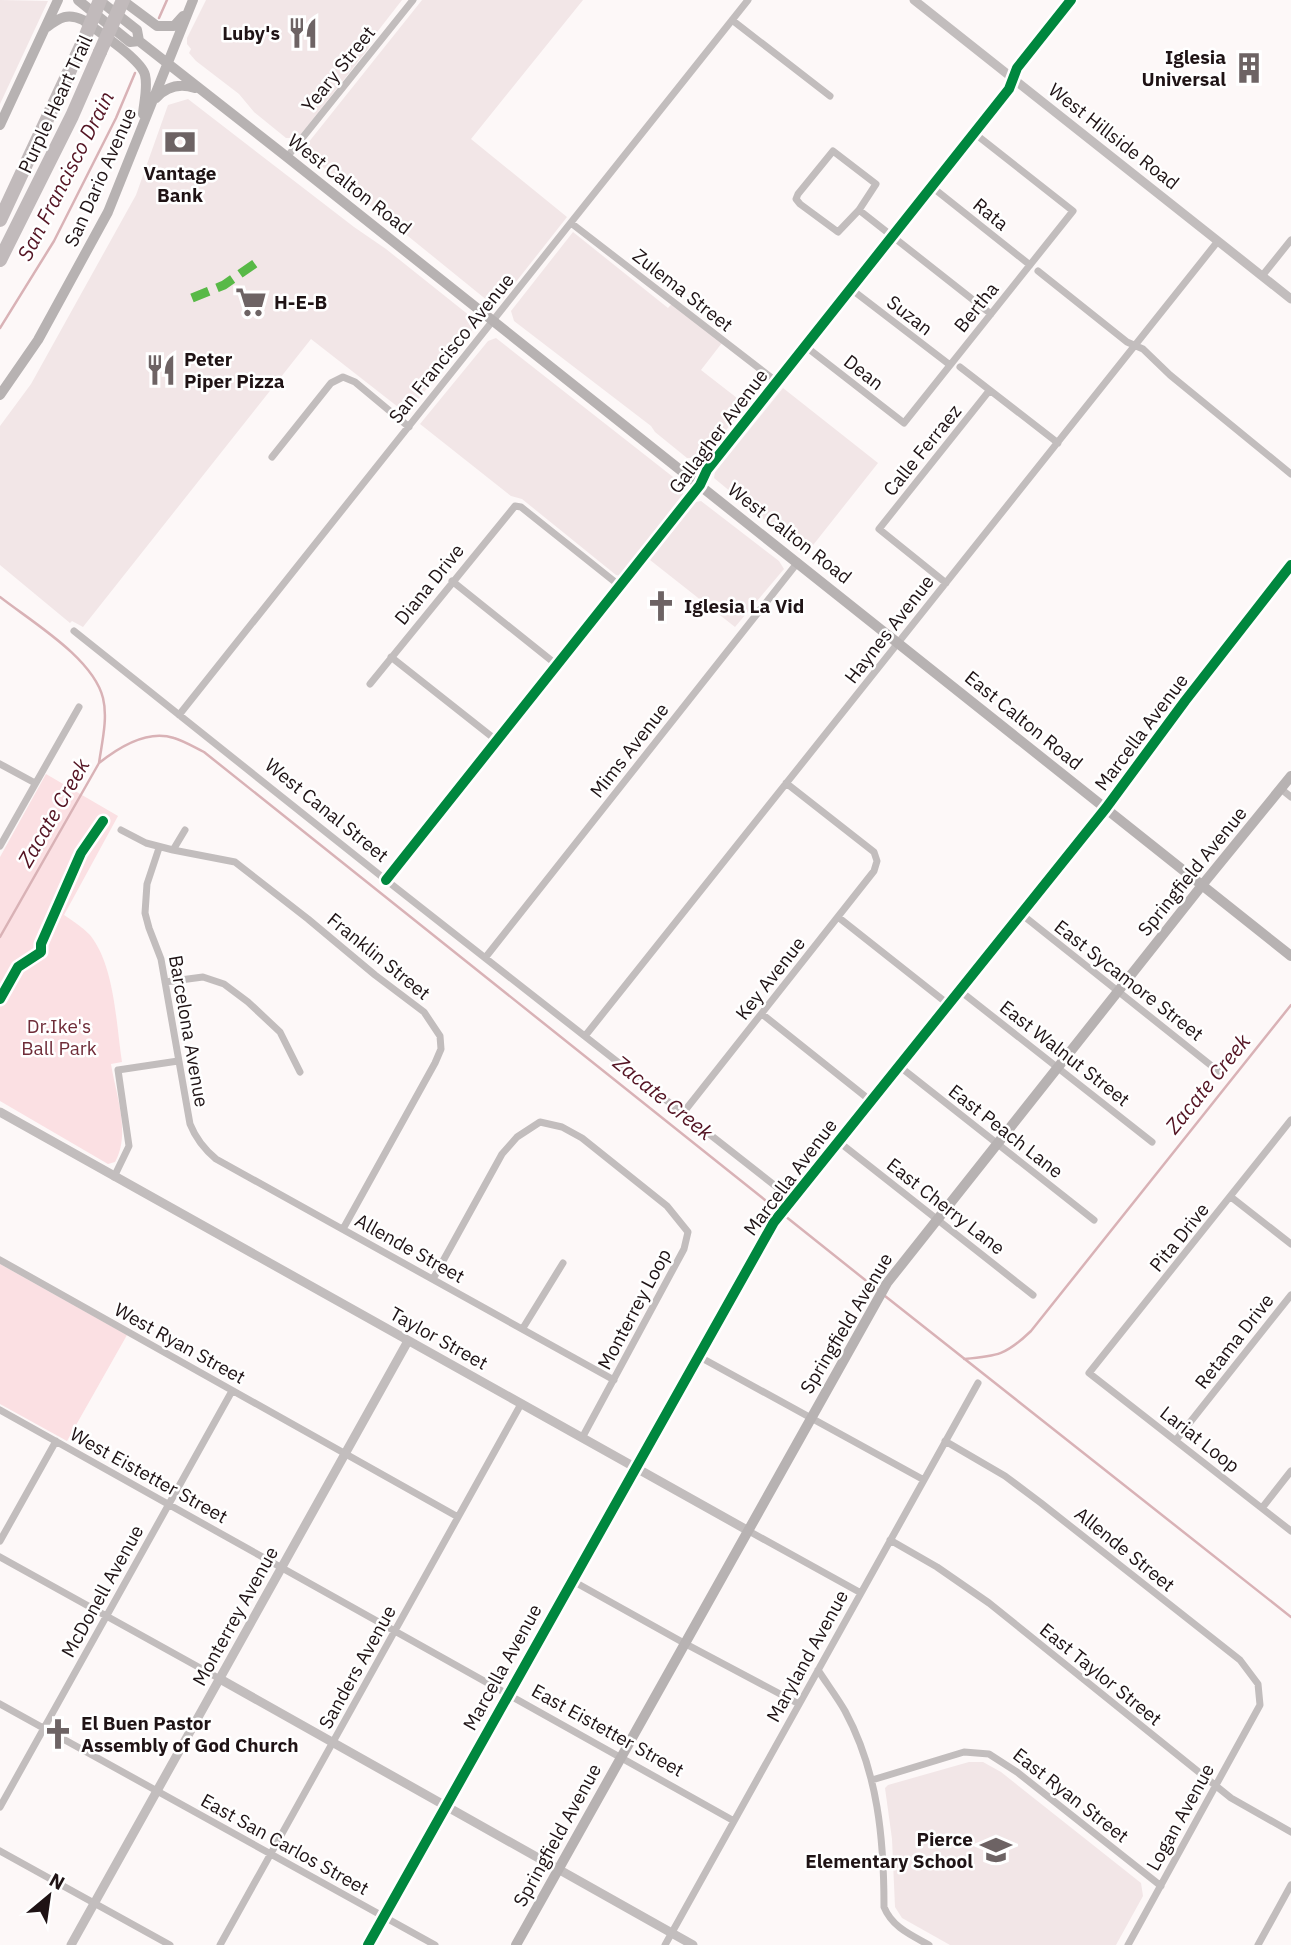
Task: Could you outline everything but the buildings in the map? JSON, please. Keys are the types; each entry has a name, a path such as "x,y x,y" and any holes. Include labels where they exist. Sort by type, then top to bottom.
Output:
{"highway":[{"name":"Purple Heart Trail","path":"0,220 99,0"},
{"name":"Purple Heart Trail","path":"0,260 72,116 123,0"}],"main road":[{"path":"0,125 58,0"},
{"name":"West Calton Road","path":"78,0 130,43 139,41"},
{"name":"West Calton Road","path":"99,0 137,30 139,41 167,64 900,642"},
{"path":"123,0 157,26 166,28 174,26 191,4"},
{"name":"San Dario Avenue","path":"0,395 38,340 108,212 191,4"},
{"path":"47,27 59,18 75,16 142,68 146,88 141,131"},
{"path":"152,102 164,90 176,86 188,85 200,89"},
{"name":"East Calton Road","path":"900,642 1291,956"},
{"name":"Springfield Avenue","path":"516,1945 887,1283 1291,776"}],"street":[{"name":"Yeary Street","path":"287,157 413,0"},
{"name":"San Francisco Avenue","path":"179,715 748,0"},
{"name":"West Hillside Road","path":"914,0 1291,299"},
{"name":"Gallagher Avenue","path":"386,880 701,485 707,470 1010,89 1017,68 1071,0"},
{"path":"732,20 830,96"},
{"name":"Bertha","path":"904,423 1073,211 974,133"},
{"path":"833,151 876,184 859,211 838,233 796,199 833,151"},
{"name":"Rata","path":"932,187 1030,265"},
{"path":"859,211 991,314"},
{"name":"Zulema Street","path":"571,222 777,382"},
{"path":"1262,276 1291,240"},
{"name":"Haynes Avenue","path":"585,1036 1218,241"},
{"path":"1038,271 1127,342 1143,349 1170,375 1291,474"},
{"name":"Suzan","path":"851,289 950,365"},
{"name":"Dean","path":"805,346 904,423"},
{"path":"960,367 1058,443"},
{"path":"272,457 331,383 344,377 355,382 409,427"},
{"name":"Calle Ferraez","path":"946,583 878,529 989,391"},
{"name":"Diana Drive","path":"370,684 515,506 521,507 620,586"},
{"name":"Mims Avenue","path":"485,958 799,562"},
{"name":"Marcella Avenue","path":"368,1945 774,1222 1107,808 1185,701 1291,565"},
{"path":"452,581 556,665"},
{"name":"West Canal Street","path":"74,631 683,1112 790,1202"},
{"path":"391,657 496,740"},
{"path":"0,846 79,707"},
{"path":"0,764 35,783"},
{"name":"Key Avenue","path":"683,1112 874,871 877,861 874,852 786,783"},
{"path":"1281,789 1291,797"},
{"name":"Franklin Street","path":"121,830 159,848 235,862 424,1012 440,1036 440,1049 435,1063 343,1229"},
{"path":"173,850 185,830"},
{"name":"Barcelona Avenue","path":"159,848 144,898 149,928 161,958 190,1124 196,1139"},
{"name":"East Sycamore Street","path":"1020,913 1218,1071"},
{"path":"838,917 948,1004"},
{"path":"165,982 203,977 224,984 280,1032 300,1072"},
{"name":"East Walnut Street","path":"959,989 1152,1142"},
{"path":"762,1014 871,1101"},
{"path":"114,1177 129,1146 118,1070 178,1061"},
{"name":"East Peach Lane","path":"899,1066 1094,1220"},
{"name":"Taylor Street","path":"0,1112 861,1593"},
{"name":"Pita Drive","path":"1089,1373 1291,1120"},
{"name":"Monterrey Loop","path":"433,1279 502,1154 517,1137 540,1122 562,1127 582,1138 667,1206 688,1232 684,1250 582,1438"},
{"name":"Allende Street","path":"196,1139 216,1159 614,1380"},
{"name":"East Cherry Lane","path":"839,1142 1033,1295"},
{"path":"1231,1197 1291,1244"},
{"name":"West Ryan Street","path":"0,1260 345,1454"},
{"path":"523,1328 563,1263"},
{"name":"Retama Drive","path":"1176,1440 1291,1295"},
{"name":"Monterrey Avenue","path":"71,1945 408,1341"},
{"path":"698,1356 923,1480"},
{"name":"Lariat Loop","path":"1089,1373 1291,1531"},
{"name":"Maryland Avenue","path":"665,1945 978,1383"},
{"name":"McDonell Avenue","path":"0,1807 232,1391"},
{"name":"Sanders Avenue","path":"220,1945 521,1404"},
{"name":"West Eistetter Street","path":"0,1410 282,1567"},
{"path":"0,1541 56,1441"},
{"name":"Allende Street","path":"945,1441 1006,1476 1240,1660 1258,1684 1260,1705"},
{"path":"345,1454 458,1517"},
{"path":"1262,1508 1291,1471"},
{"name":"East Taylor Street","path":"890,1540 937,1567 989,1603 1215,1787 1291,1832"},
{"path":"0,1557 693,1945"},
{"name":"East Eistetter Street","path":"282,1567 734,1821"},
{"path":"571,1580 799,1704"},
{"path":"817,1670 845,1711 865,1756 872,1780 882,1835 884,1907 894,1923 929,1945"},
{"name":"East San Carlos Street","path":"0,1703 435,1945"},
{"name":"Logan Avenue","path":"1128,1945 1260,1705"},
{"name":"East Ryan Street","path":"872,1780 964,1752 989,1754 1017,1772 1160,1886"},
{"path":"0,1851 170,1945"},
{"path":"1258,1945 1291,1885"}],"shaded area":[{"path":"0,0 48,1 0,104"},
{"path":"206,0 402,0 374,36 368,49 298,138 286,138 254,112 239,94 189,53 191,49 187,38"},
{"path":"422,0 583,0 471,139 567,217 501,301 488,301 308,155 308,143"},
{"path":"188,99 386,249 477,324 407,414 311,339 83,627 72,621 70,623 0,565 0,426 31,384 136,195 168,105"},
{"path":"573,232 668,308 675,300 725,339 701,370 746,405 704,458 687,458 651,426 514,321 511,311"},
{"path":"496,338 682,484 683,494 621,576 616,575 522,499 511,496 420,424 488,341"},
{"path":"783,388 878,463 806,554 714,478 715,472"},
{"path":"701,501 779,561 784,569 735,627 650,560 696,502"},
{"name":"Pierce Elementary School","path":"969,1762 983,1762 1001,1772 1141,1883 1143,1896 1116,1945 950,1945 902,1918 895,1907 892,1839 885,1788"}],"green space":[{"name":"Dr.Ike's Ball Park","path":"46,774 118,816 64,915 90,935 110,979 122,1062 111,1064 121,1114 122,1139 115,1162 108,1164 0,1101 0,857"},
{"path":"0,1264 127,1335 67,1441 0,1404"}],"waterway":[{"name":"San Francisco Drain","path":"159,18 167,0"},
{"name":"San Francisco Drain","path":"0,328 54,241 116,118 135,73"},
{"name":"San Francisco Drain","path":"0,597 60,642 97,683 105,714 99,763"},
{"name":"Zacate Creek","path":"0,937 99,763 115,751 144,738 164,736 182,741 204,752 879,1291"},
{"name":"Zacate Creek","path":"964,1359 1001,1353 1031,1331 1291,1005"},
{"path":"885,1296 1291,1617"}],"marked path":[{"path":"192,298 224,285 260,260"}],"cycle path":[{"path":"386,880 700,485 707,470 1009,89 1017,68 1071,0"},
{"path":"368,1945 774,1222 1106,808 1291,565"},
{"path":"0,999 18,967 41,952 41,944 81,853 103,821"}],"place":[{"name":"Luby's","path":"303,33"},
{"name":"Iglesia Universal","path":"1249,68"},
{"name":"Vantage Bank","path":"180,142"},
{"name":"H-E-B","path":"251,302"},
{"name":"Peter Piper Pizza","path":"161,370"},
{"name":"Iglesia La Vid","path":"661,606"},
{"name":"El Buen Pastor Assembly of God Church","path":"58,1734"},
{"name":"Pierce Elementary School","path":"996,1850"}]}
